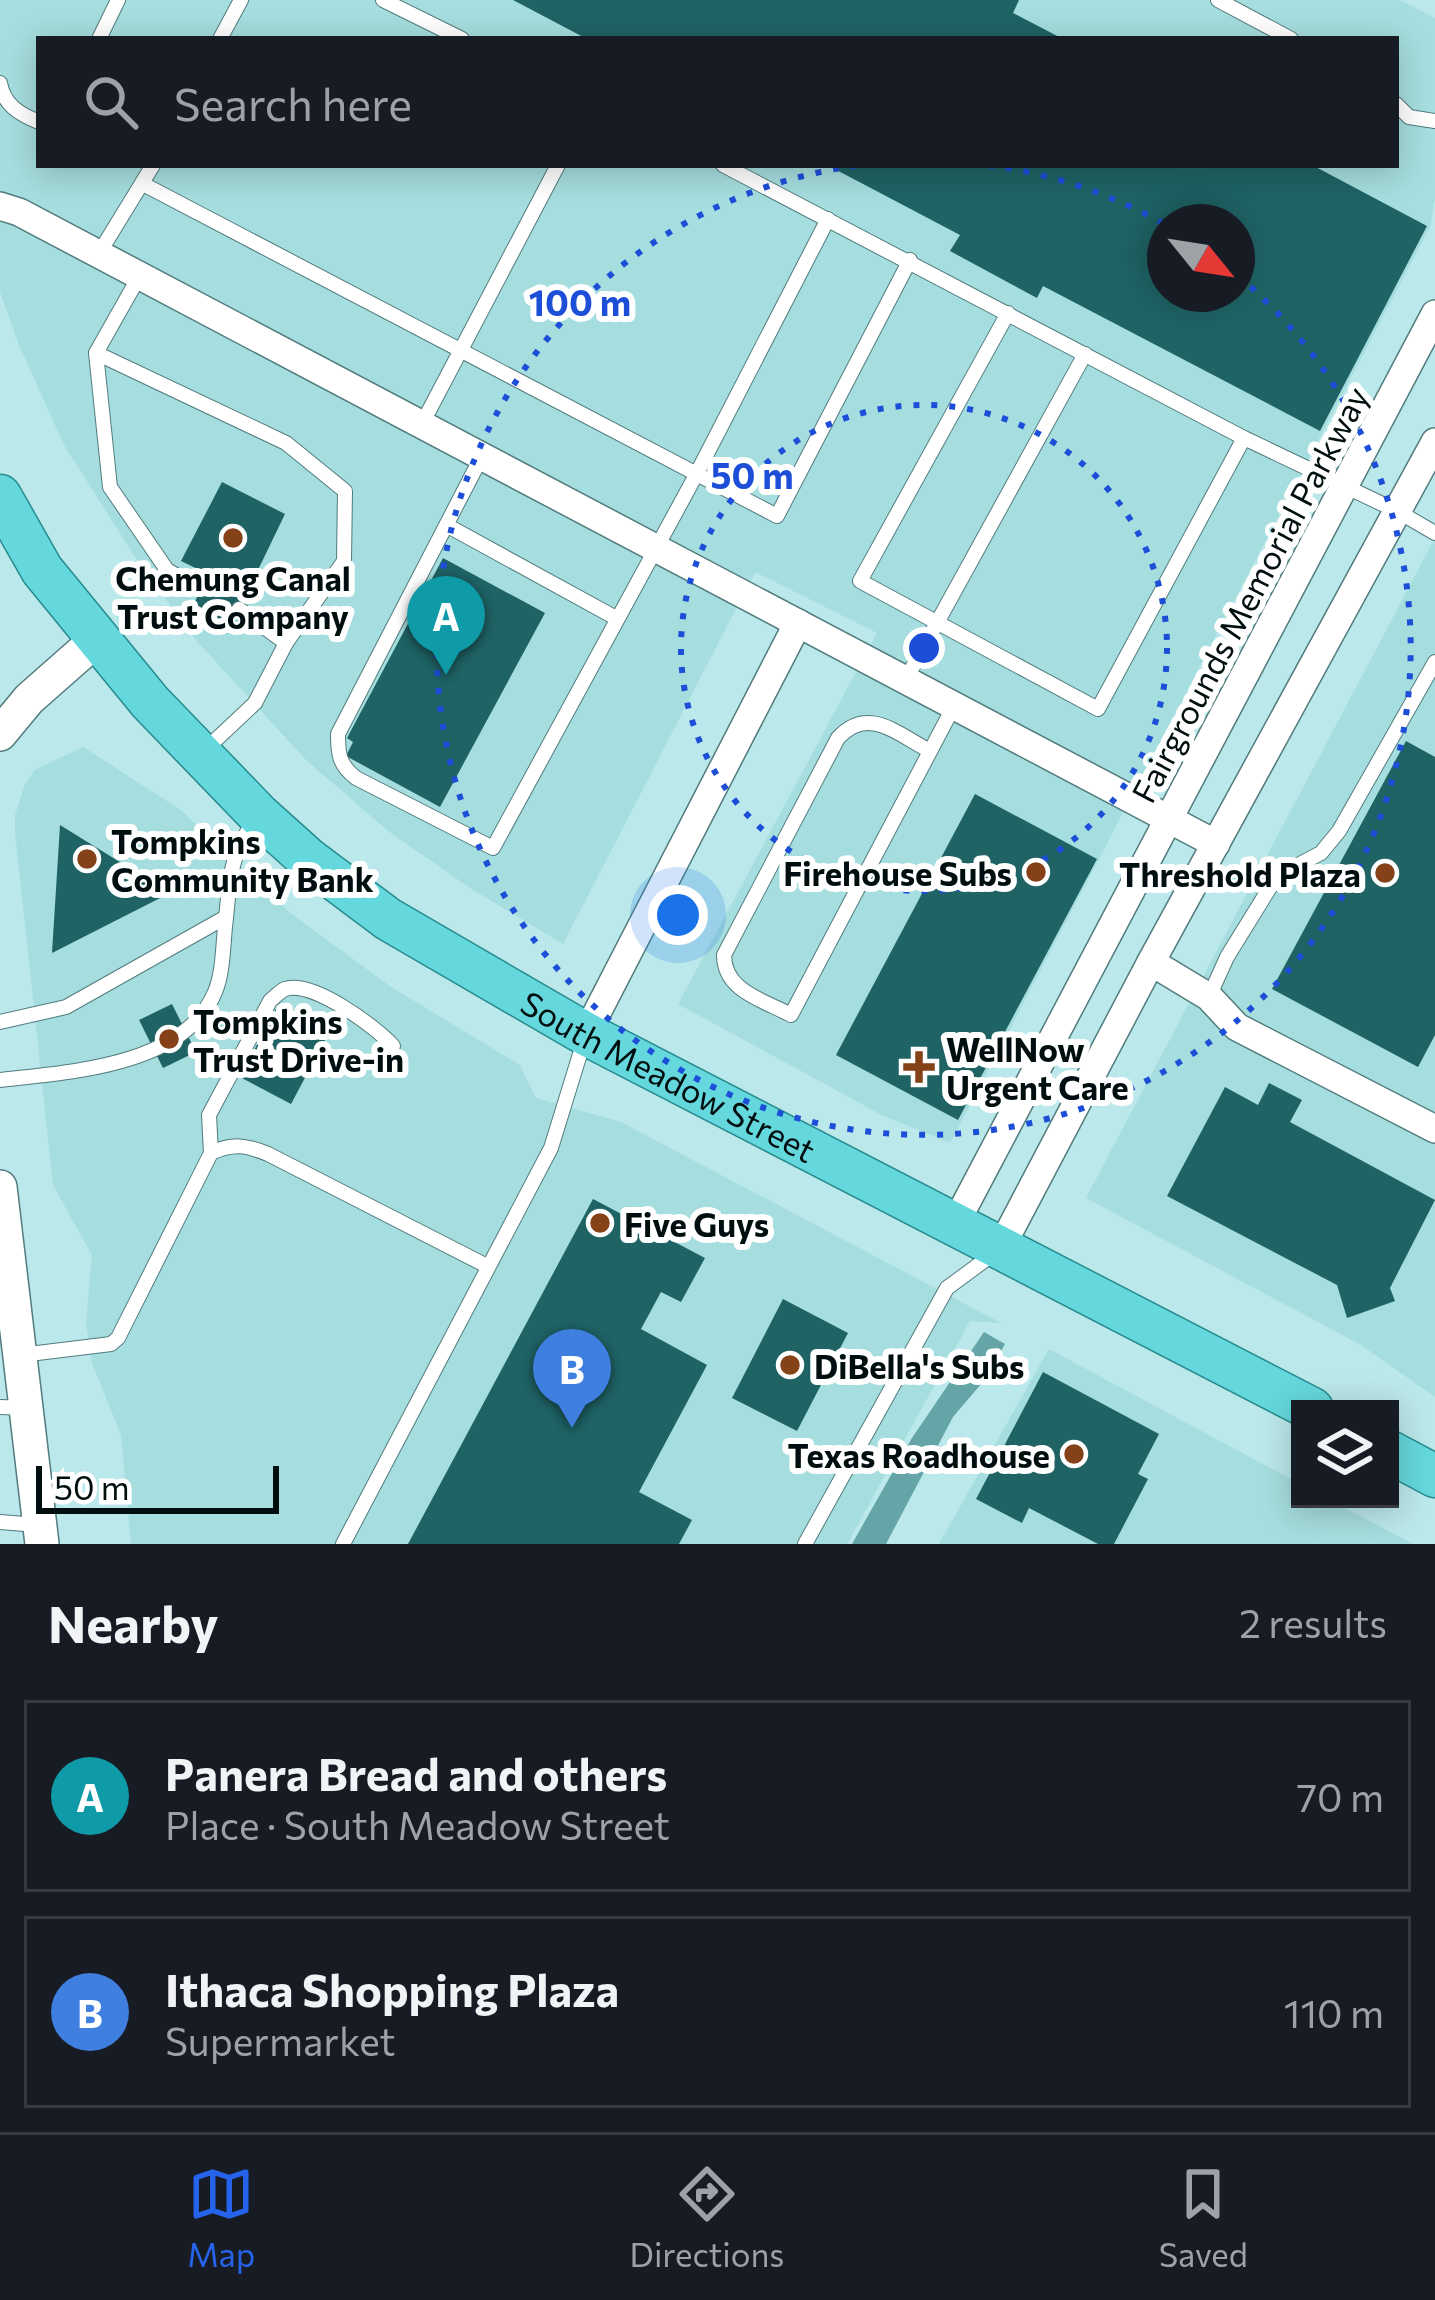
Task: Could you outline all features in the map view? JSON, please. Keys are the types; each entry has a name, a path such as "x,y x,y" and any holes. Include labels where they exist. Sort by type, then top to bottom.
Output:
{"highway":[{"name":"South Meadow Street","path":"0,496 42,570 96,640 200,755 308,859 388,920 586,1034 1294,1400"},
{"path":"1399,1457 1435,1476"}],"street":[{"path":"0,206 140,275 1216,844"},
{"name":"Fairgrounds Memorial Parkway","path":"956,1224 1435,314"},
{"path":"1000,1250 1435,442"},
{"path":"586,1034 798,623"},
{"path":"0,734 29,699 96,640"},
{"path":"1151,962 1209,997 1237,1027 1435,1129"},
{"path":"0,1186 20,1355 13,1408 41,1534"}],"lane":[{"path":"100,36 118,0"},
{"path":"222,36 241,0"},
{"path":"383,0 456,36"},
{"path":"1218,0 1285,36"},
{"path":"0,83 2,97 12,108 36,120"},
{"path":"1399,107 1408,117 1435,121"},
{"path":"98,255 151,168"},
{"path":"422,424 556,168"},
{"path":"729,168 1435,533"},
{"path":"143,184 777,516 910,260"},
{"path":"482,456 338,734 338,756 356,778 493,848 828,219"},
{"path":"140,275 95,353 110,487 167,570 200,589"},
{"path":"1008,313 860,581 936,625 1098,709 1244,438"},
{"path":"95,353 286,443 345,491 344,561 286,643 255,703 200,755"},
{"path":"905,680 1085,353"},
{"path":"448,526 616,618"},
{"path":"239,609 286,643"},
{"path":"1209,997 1227,957 1277,876 1321,853 1339,831 1435,662"},
{"path":"930,751 866,720 851,724 838,739 724,955 724,970 734,985 791,1015 954,706"},
{"path":"0,1081 110,1065 185,1030 215,992 233,856 260,815"},
{"path":"0,1022 66,1007 226,917"},
{"path":"20,1355 111,1344 118,1338 211,1153 209,1115 270,1001 284,989 299,988 335,1004 374,1025 393,1046"},
{"path":"343,1544 551,1148 586,1034"},
{"path":"211,1153 227,1145 245,1145 268,1154 487,1266"},
{"path":"805,1544 947,1288 1000,1250"},
{"path":"0,1522 41,1534"}],"shaded area":[{"path":"0,0 1400,0 1435,18 1435,198 1430,227 950,1143 882,1115 678,1004 877,633 755,572 563,944 388,831 306,760 195,639 137,560 64,445 0,292"},
{"path":"1435,538 1435,1397 1361,1345 1086,1198"},
{"path":"83,747 181,810 289,912 391,987 520,1065 536,1098 621,1122 1001,1323 970,1321 847,1544 131,1544 121,1435 92,1363 86,1324 92,1255 53,1185 15,832 25,784 35,770"},
{"path":"984,1332 1005,1344 987,1377 953,1417 886,1544 852,1544 912,1438"},
{"path":"1049,1349 1291,1479 1291,1508 1345,1508 1413,1544 939,1544"}],"building":[{"path":"513,0 1019,0 1013,13 1057,36 581,36"},
{"path":"833,168 1318,168 1427,226 1320,431 1043,286 1037,298 950,251 960,235"},
{"name":"Chemung Canal Trust Company","path":"222,482 285,514 227,634 188,616 208,574 181,561"},
{"path":"443,558 545,613 440,807 346,756 353,742 347,738"},
{"name":"Threshold Plaza","path":"1406,741 1435,757 1435,1035 1418,1067 1272,989"},
{"path":"975,794 1097,859 958,1120 836,1055"},
{"name":"Tompkins Community Bank","path":"60,825 170,893 52,953"},
{"path":"279,1003 330,1031 291,1104 240,1077"},
{"name":"Tompkins Trust Drive-in","path":"172,1004 196,1052 163,1068 139,1020"},
{"path":"1269,1083 1302,1100 1290,1122 1435,1200 1390,1288 1395,1301 1347,1318 1337,1285 1167,1196 1225,1087 1258,1105"},
{"path":"593,1199 705,1258 681,1302 661,1292 641,1329 707,1365 639,1492 692,1520 679,1544 408,1544"},
{"name":"DiBella's Subs","path":"783,1299 848,1333 797,1431 732,1398"},
{"name":"Texas Roadhouse","path":"1043,1372 1159,1434 1138,1474 1148,1479 1114,1544 1098,1544 1029,1508 1022,1523 976,1499"}],"place":[{"name":"Chemung Canal Trust Company","path":"233,538"},
{"name":"Panera Bread and others","path":"446,675"},
{"name":"Tompkins Community Bank","path":"87,859"},
{"name":"Firehouse Subs","path":"1036,872"},
{"name":"Threshold Plaza","path":"1385,873"},
{"name":"Tompkins Trust Drive-in","path":"169,1039"},
{"name":"WellNow Urgent Care","path":"919,1067"},
{"name":"Five Guys","path":"600,1223"},
{"name":"DiBella's Subs","path":"790,1365"},
{"name":"Ithaca Shopping Plaza","path":"572,1428"},
{"name":"Texas Roadhouse","path":"1074,1454"}]}
